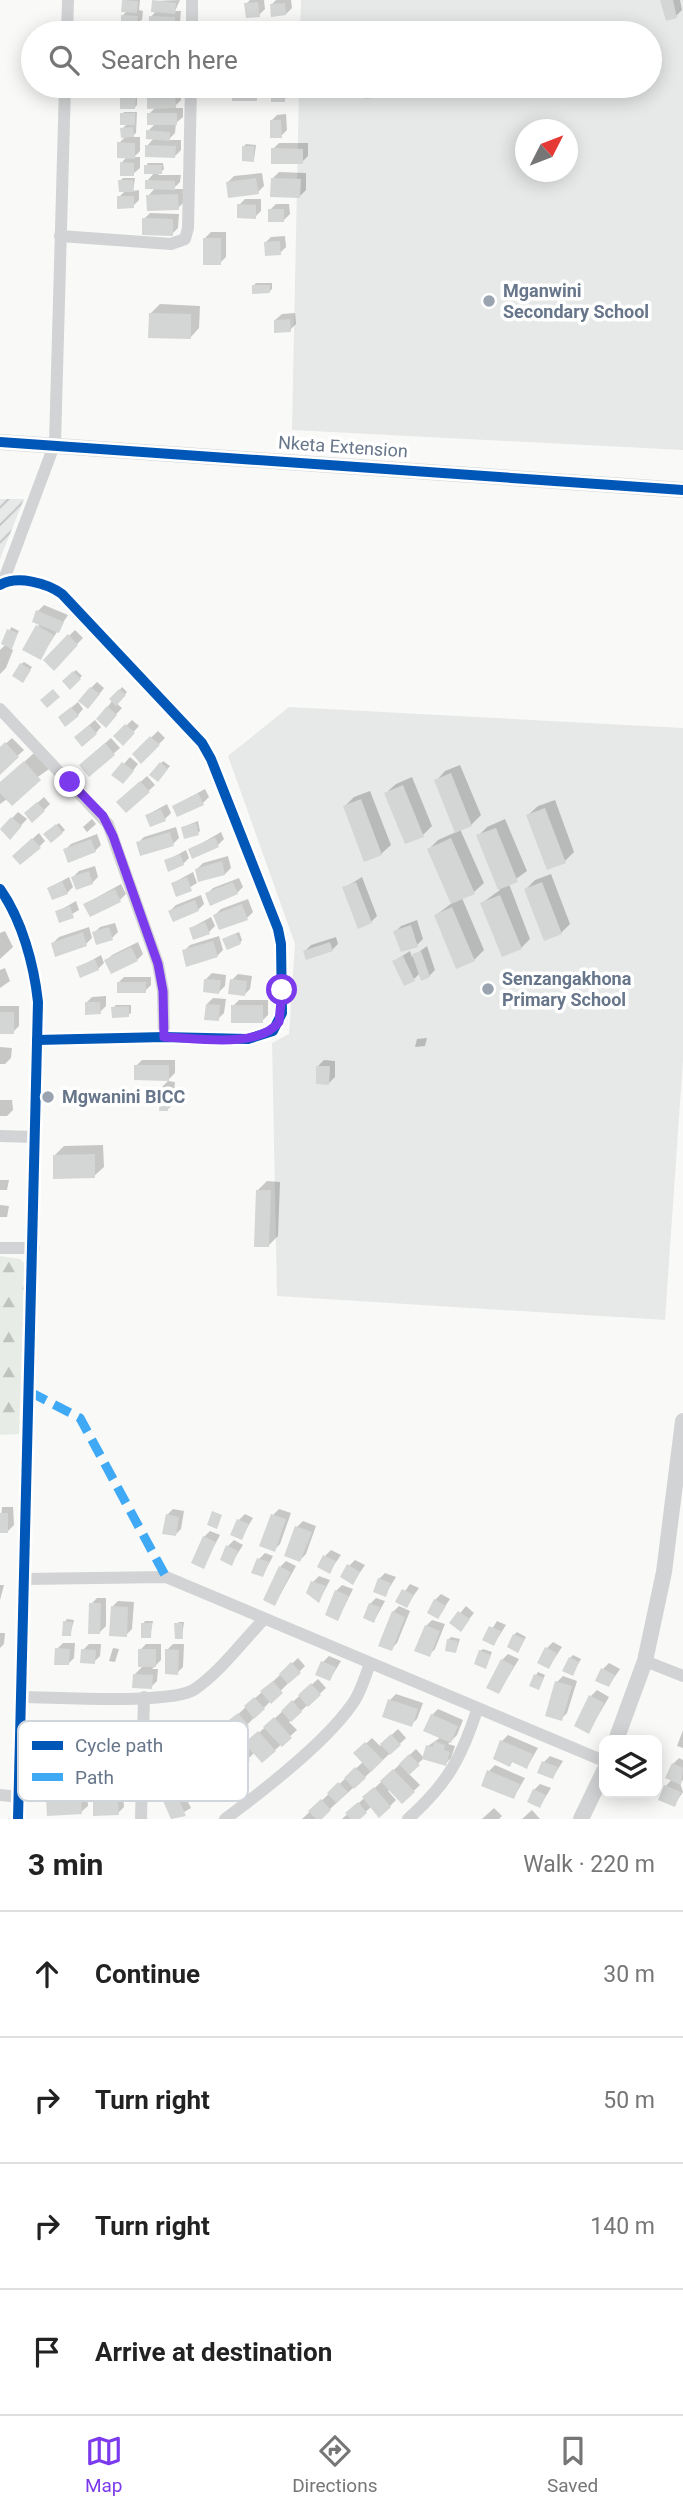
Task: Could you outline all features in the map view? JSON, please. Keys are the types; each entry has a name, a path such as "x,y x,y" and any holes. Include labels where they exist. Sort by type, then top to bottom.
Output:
{"street":[{"path":"67,21 68,0"},
{"path":"192,0 192,21"},
{"path":"37,1040 164,1037 248,1039 272,1031 282,1013 281,944 278,929 202,743 62,594 54,588 25,581 2,584 55,443 65,98"},
{"path":"60,236 172,244 185,239 188,228 191,98"},
{"name":"Nketa Extension","path":"0,442 55,443 683,490"},
{"path":"0,709 107,824 158,964 163,991 164,1037"},
{"path":"0,888 11,908 33,968 38,1002 22,1721"},
{"path":"0,1136 35,1137"},
{"path":"0,1248 34,1248"},
{"path":"618,1735 645,1661 664,1572 683,1421"},
{"path":"25,1579 166,1577 477,1710 599,1759"},
{"path":"22,1697 178,1696 194,1690 264,1619"},
{"path":"645,1661 683,1676"},
{"path":"248,1800 344,1716 355,1700 370,1664"},
{"path":"143,1721 144,1697"},
{"path":"408,1819 449,1778 464,1750 477,1710"},
{"path":"581,1819 599,1781"},
{"path":"0,1795 18,1797"},
{"path":"18,1819 20,1801"},
{"path":"141,1801 141,1819"},
{"path":"225,1819 247,1801"}],"shaded area":[{"name":"Mganwini Secondary School","path":"301,0 683,0 683,450 292,430 299,98 662,98 662,21 300,21"},
{"path":"0,499 24,499 0,559"},
{"name":"Senzangakhona Primary School","path":"289,707 683,728 683,1060 665,1320 277,1296 272,1043 289,1034 295,944 228,756"}],"green space":[{"path":"0,1256 20,1259 25,1264 19,1434 0,1435"}],"building":[{"path":"122,0 138,1 137,13 121,12"},
{"path":"152,0 176,3 175,14 151,12"},
{"path":"660,0 673,0 677,18 666,21"},
{"path":"258,2 260,17 246,18 244,3"},
{"path":"285,3 286,15 271,17 270,4"},
{"path":"121,15 138,16 138,21 121,21"},
{"path":"149,16 175,17 175,21 149,21"},
{"path":"120,98 136,98 135,109 120,109"},
{"path":"147,98 175,98 176,108 147,109"},
{"path":"232,98 257,98 257,101 232,101"},
{"path":"271,98 285,98 285,102 271,102"},
{"path":"120,113 135,113 135,125 120,125"},
{"path":"147,113 177,113 177,125 147,125"},
{"path":"270,120 281,120 282,138 270,138"},
{"path":"133,127 134,137 121,138 120,128"},
{"path":"146,130 170,132 170,141 146,139"},
{"path":"117,142 135,143 135,159 117,158"},
{"path":"145,145 176,146 175,158 145,157"},
{"path":"242,146 254,146 254,162 242,161"},
{"path":"271,148 303,149 303,164 271,164"},
{"path":"120,162 134,163 134,176 120,176"},
{"path":"144,165 162,165 162,174 144,174"},
{"path":"256,178 259,194 228,198 226,182"},
{"path":"271,178 301,179 300,198 270,197"},
{"path":"118,180 133,180 134,192 119,192"},
{"path":"145,180 175,181 175,190 145,189"},
{"path":"178,194 179,210 147,211 146,195"},
{"path":"117,196 134,196 134,208 117,209"},
{"path":"237,204 256,205 256,219 237,218"},
{"path":"268,209 284,209 284,222 268,222"},
{"path":"142,218 173,219 173,236 142,235"},
{"path":"203,238 221,238 221,265 203,265"},
{"path":"280,241 281,255 265,256 264,242"},
{"path":"252,285 270,285 270,293 252,294"},
{"path":"149,313 191,314 191,339 148,338"},
{"path":"290,319 291,332 274,333 274,320"},
{"path":"36,610 64,622 59,633 32,622"},
{"path":"36,625 54,635 41,660 22,650"},
{"path":"7,629 18,633 12,649 1,644"},
{"path":"68,634 78,645 54,671 43,660"},
{"path":"20,663 31,670 23,683 12,676"},
{"path":"73,671 81,679 70,690 62,681"},
{"path":"90,687 100,694 88,709 78,701"},
{"path":"53,689 60,697 47,708 40,700"},
{"path":"119,689 126,695 116,706 109,699"},
{"path":"107,706 117,715 106,728 96,719"},
{"path":"71,707 79,716 65,727 58,717"},
{"path":"125,724 135,733 123,746 113,736"},
{"path":"89,725 97,734 82,747 74,737"},
{"path":"150,736 160,745 141,764 132,754"},
{"path":"5,742 19,757 0,775 0,747"},
{"path":"105,743 115,755 89,777 79,765"},
{"path":"24,761 41,780 12,806 0,793 0,782"},
{"path":"122,762 134,771 123,784 111,775"},
{"path":"160,762 168,769 158,782 149,775"},
{"path":"451,773 472,826 455,833 434,780"},
{"path":"140,781 150,792 126,813 116,802"},
{"path":"403,785 424,837 405,844 384,793"},
{"path":"198,793 204,805 177,817 172,806"},
{"path":"361,799 382,855 364,862 343,806"},
{"path":"37,802 45,811 32,823 24,813"},
{"path":"545,808 566,863 547,870 526,815"},
{"path":"161,809 166,821 150,827 145,815"},
{"path":"11,817 22,826 10,840 0,829"},
{"path":"196,823 199,835 184,839 181,827"},
{"path":"56,824 63,833 51,843 43,834"},
{"path":"496,828 518,882 498,890 476,835"},
{"path":"170,832 174,846 140,856 136,842"},
{"path":"215,837 219,847 192,859 188,849"},
{"path":"32,838 41,848 20,865 12,856"},
{"path":"451,838 475,894 451,904 427,849"},
{"path":"91,839 96,852 68,863 63,849"},
{"path":"180,854 184,865 168,872 164,860"},
{"path":"222,861 225,875 198,882 195,869"},
{"path":"89,871 93,884 76,890 71,877"},
{"path":"187,877 192,891 176,897 171,883"},
{"path":"62,881 68,894 52,900 47,888"},
{"path":"233,882 238,894 210,906 205,893"},
{"path":"356,882 372,923 358,929 342,887"},
{"path":"542,882 562,934 544,941 524,889"},
{"path":"115,889 121,902 90,917 83,904"},
{"path":"500,895 522,949 502,957 480,903"},
{"path":"195,900 199,911 173,922 168,911"},
{"path":"242,904 248,920 219,930 213,915"},
{"path":"70,906 74,918 59,923 55,911"},
{"path":"452,907 475,961 456,969 434,915"},
{"path":"205,922 210,934 193,940 189,928"},
{"path":"411,925 418,947 401,952 393,931"},
{"path":"109,927 113,940 96,945 92,932"},
{"path":"83,932 87,946 55,957 51,943"},
{"path":"236,933 241,944 227,950 222,939"},
{"path":"213,941 218,957 186,967 182,950"},
{"path":"330,942 333,951 306,960 303,951"},
{"path":"131,947 138,961 111,974 104,960"},
{"path":"421,951 430,977 421,981 412,954"},
{"path":"403,956 415,981 404,986 392,961"},
{"path":"95,959 99,970 80,978 76,967"},
{"path":"204,979 221,980 219,994 203,992"},
{"path":"230,979 247,981 245,996 228,994"},
{"path":"117,982 146,982 146,993 117,993"},
{"path":"85,1002 100,1002 101,1014 85,1015"},
{"path":"206,1004 220,1005 219,1021 204,1020"},
{"path":"231,1005 263,1005 263,1023 231,1023"},
{"path":"129,1006 129,1017 112,1018 111,1007"},
{"path":"0,1012 14,1012 14,1034 0,1034"},
{"path":"134,1065 169,1065 169,1081 134,1080"},
{"path":"316,1066 330,1066 329,1085 316,1084"},
{"path":"161,1087 170,1087 168,1111 159,1111"},
{"path":"95,1154 95,1178 53,1179 53,1155"},
{"path":"256,1190 271,1190 269,1247 254,1247"},
{"path":"212,1511 222,1515 217,1529 207,1525"},
{"path":"0,1513 8,1513 8,1533 0,1533"},
{"path":"166,1514 179,1517 176,1536 162,1534"},
{"path":"271,1514 286,1519 275,1552 259,1546"},
{"path":"237,1519 249,1524 242,1540 230,1535"},
{"path":"295,1526 312,1532 300,1562 284,1556"},
{"path":"203,1536 216,1542 204,1569 191,1563"},
{"path":"226,1545 238,1551 232,1566 220,1560"},
{"path":"323,1555 336,1561 330,1574 317,1567"},
{"path":"257,1558 269,1562 263,1577 251,1573"},
{"path":"347,1564 360,1572 353,1585 340,1577"},
{"path":"279,1566 291,1572 275,1606 263,1600"},
{"path":"378,1578 391,1583 386,1597 373,1592"},
{"path":"311,1581 326,1586 319,1603 306,1593"},
{"path":"402,1589 414,1595 407,1608 395,1602"},
{"path":"335,1590 349,1596 338,1621 325,1615"},
{"path":"434,1599 446,1606 438,1619 427,1613"},
{"path":"89,1603 101,1603 100,1634 88,1634"},
{"path":"369,1603 380,1607 374,1623 363,1618"},
{"path":"111,1606 128,1607 127,1637 109,1636"},
{"path":"392,1611 405,1617 392,1651 378,1646"},
{"path":"458,1611 470,1619 461,1632 449,1623"},
{"path":"63,1621 72,1622 71,1636 62,1636"},
{"path":"141,1623 152,1623 151,1638 141,1638"},
{"path":"174,1623 182,1623 183,1639 175,1639"},
{"path":"425,1625 440,1631 430,1657 414,1651"},
{"path":"489,1626 501,1631 494,1646 482,1640"},
{"path":"513,1634 525,1639 518,1653 507,1647"},
{"path":"447,1639 458,1641 456,1653 445,1651"},
{"path":"545,1647 557,1653 549,1669 537,1663"},
{"path":"55,1648 70,1649 69,1665 54,1665"},
{"path":"81,1649 96,1650 95,1664 80,1663"},
{"path":"138,1649 156,1649 156,1667 138,1667"},
{"path":"165,1649 179,1650 178,1675 165,1674"},
{"path":"479,1650 491,1655 486,1669 474,1664"},
{"path":"569,1657 579,1662 573,1676 562,1671"},
{"path":"501,1659 514,1666 499,1694 486,1688"},
{"path":"321,1661 336,1667 330,1681 315,1675"},
{"path":"291,1662 301,1673 288,1684 279,1674"},
{"path":"601,1668 615,1675 609,1687 595,1681"},
{"path":"133,1674 153,1675 152,1689 132,1688"},
{"path":"534,1674 544,1678 539,1690 529,1686"},
{"path":"273,1681 283,1693 271,1704 260,1691"},
{"path":"555,1681 572,1686 562,1721 545,1716"},
{"path":"311,1683 321,1695 308,1707 298,1695"},
{"path":"589,1695 604,1703 589,1734 574,1726"},
{"path":"254,1697 265,1709 254,1719 244,1706"},
{"path":"388,1699 418,1709 412,1727 382,1717"},
{"path":"292,1700 302,1712 291,1722 281,1711"},
{"path":"238,1713 245,1721 228,1721"},
{"path":"431,1714 458,1726 451,1743 423,1731"},
{"path":"274,1717 292,1738 282,1747 263,1727"},
{"path":"258,1731 276,1751 262,1763 248,1747 248,1740"},
{"path":"391,1734 401,1745 390,1755 380,1744"},
{"path":"500,1740 533,1754 527,1769 512,1762 510,1767 493,1759"},
{"path":"434,1741 445,1745 444,1750 450,1752 446,1766 422,1759 426,1745 433,1747"},
{"path":"365,1742 383,1760 371,1772 353,1753"},
{"path":"409,1754 420,1765 409,1775 399,1764"},
{"path":"542,1761 558,1767 553,1779 537,1773"},
{"path":"672,1763 683,1768 681,1785 665,1778"},
{"path":"355,1767 366,1778 354,1789 344,1778"},
{"path":"393,1769 415,1792 402,1804 380,1781"},
{"path":"487,1770 520,1784 514,1799 481,1786"},
{"path":"338,1782 348,1792 336,1803 327,1793"},
{"path":"664,1785 681,1792 675,1807 658,1800 662,1798"},
{"path":"374,1787 391,1807 379,1818 362,1797"},
{"path":"533,1789 546,1795 540,1808 527,1802"},
{"path":"321,1799 331,1810 322,1819 316,1819 308,1811"},
{"path":"46,1801 81,1801 82,1814 47,1816"},
{"path":"93,1801 118,1801 119,1815 93,1816"},
{"path":"163,1801 180,1801 186,1816 171,1819"},
{"path":"358,1802 367,1813 360,1819 351,1819 345,1813"}],"marked path":[{"path":"30,1392 80,1418 166,1577"}],"cycle path":[{"path":"0,442 683,490"},
{"path":"0,585 15,581 32,582 62,594 202,743 211,759 278,929 281,944 282,1013 273,1031 248,1039 164,1037 37,1040"},
{"path":"0,889 15,915 26,943 38,1002 20,1721"},
{"path":"18,1801 18,1819"}],"place":[{"name":"Mganwini Secondary School","path":"489,301"},
{"name":"Senzangakhona Primary School","path":"488,989"},
{"name":"Mgwanini BICC","path":"48,1097"}],"route":[{"path":"70,782 103,816 113,836 158,964 163,991 164,1037 248,1039 265,1035 279,1022 282,1013 282,990"}]}
